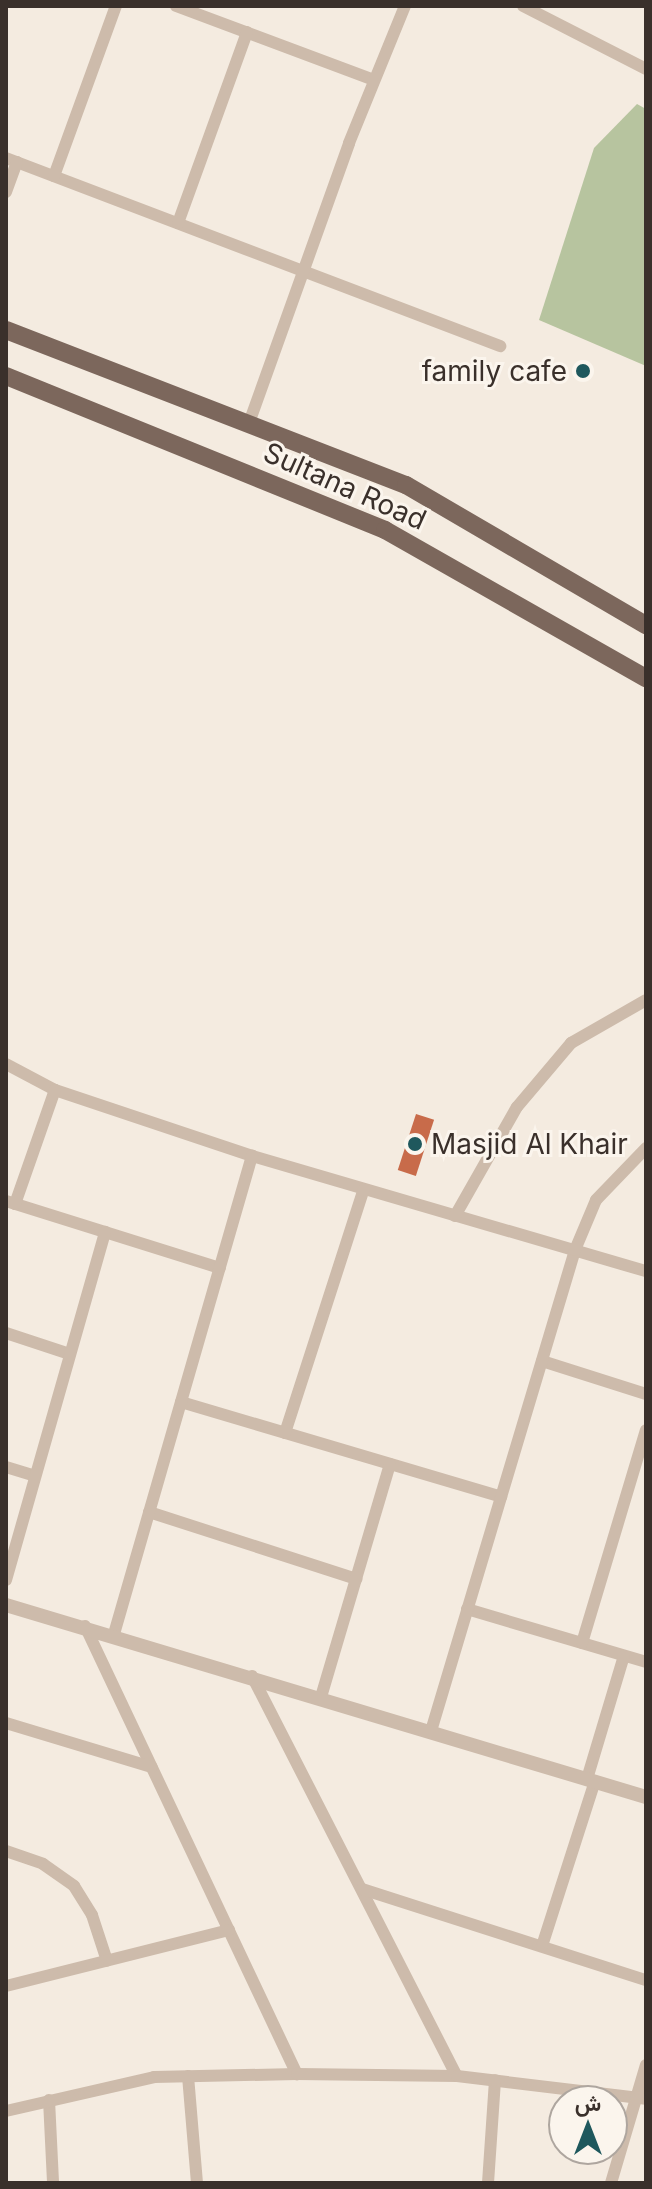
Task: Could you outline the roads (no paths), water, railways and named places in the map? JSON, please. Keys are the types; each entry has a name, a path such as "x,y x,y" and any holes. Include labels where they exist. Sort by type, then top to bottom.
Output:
{"main road":[{"name":"Sultana Road","path":"6,330 406,485 646,625"},
{"name":"Sultana Road","path":"6,376 385,530 646,678"}],"street":[{"path":"54,176 116,6"},
{"path":"176,6 374,80"},
{"path":"249,423 374,80 405,6"},
{"path":"523,6 646,69"},
{"path":"178,223 247,32"},
{"path":"6,192 11,160 500,346"},
{"path":"455,1216 517,1107 571,1043 646,1000"},
{"path":"6,1064 55,1090 252,1156 646,1271"},
{"path":"55,1090 10,1203 220,1268"},
{"path":"431,1731 575,1250 596,1200 646,1148"},
{"path":"114,1634 252,1156"},
{"path":"285,1433 364,1189"},
{"path":"6,1580 105,1232"},
{"path":"6,1333 70,1354"},
{"path":"542,1361 646,1394"},
{"path":"181,1402 501,1497"},
{"path":"582,1643 646,1430"},
{"path":"321,1697 390,1464"},
{"path":"6,1467 35,1476"},
{"path":"149,1512 356,1579"},
{"path":"6,1605 114,1634 646,1797"},
{"path":"467,1609 646,1662"},
{"path":"85,1626 297,2074"},
{"path":"542,1946 624,1656"},
{"path":"252,1676 457,2076"},
{"path":"6,1723 152,1767"},
{"path":"6,1851 43,1864 74,1886 92,1915 107,1961"},
{"path":"362,1889 646,1980"},
{"path":"6,1986 229,1930"},
{"path":"611,2183 640,2098 646,2065"},
{"path":"188,2076 197,2183"},
{"path":"6,2111 154,2077 188,2076 457,2076 640,2098"},
{"path":"488,2183 495,2080"},
{"path":"49,2100 53,2183"}],"place":[{"name":"family cafe","path":"583,371"},
{"name":"Masjid Al Khair","path":"415,1144"}]}
